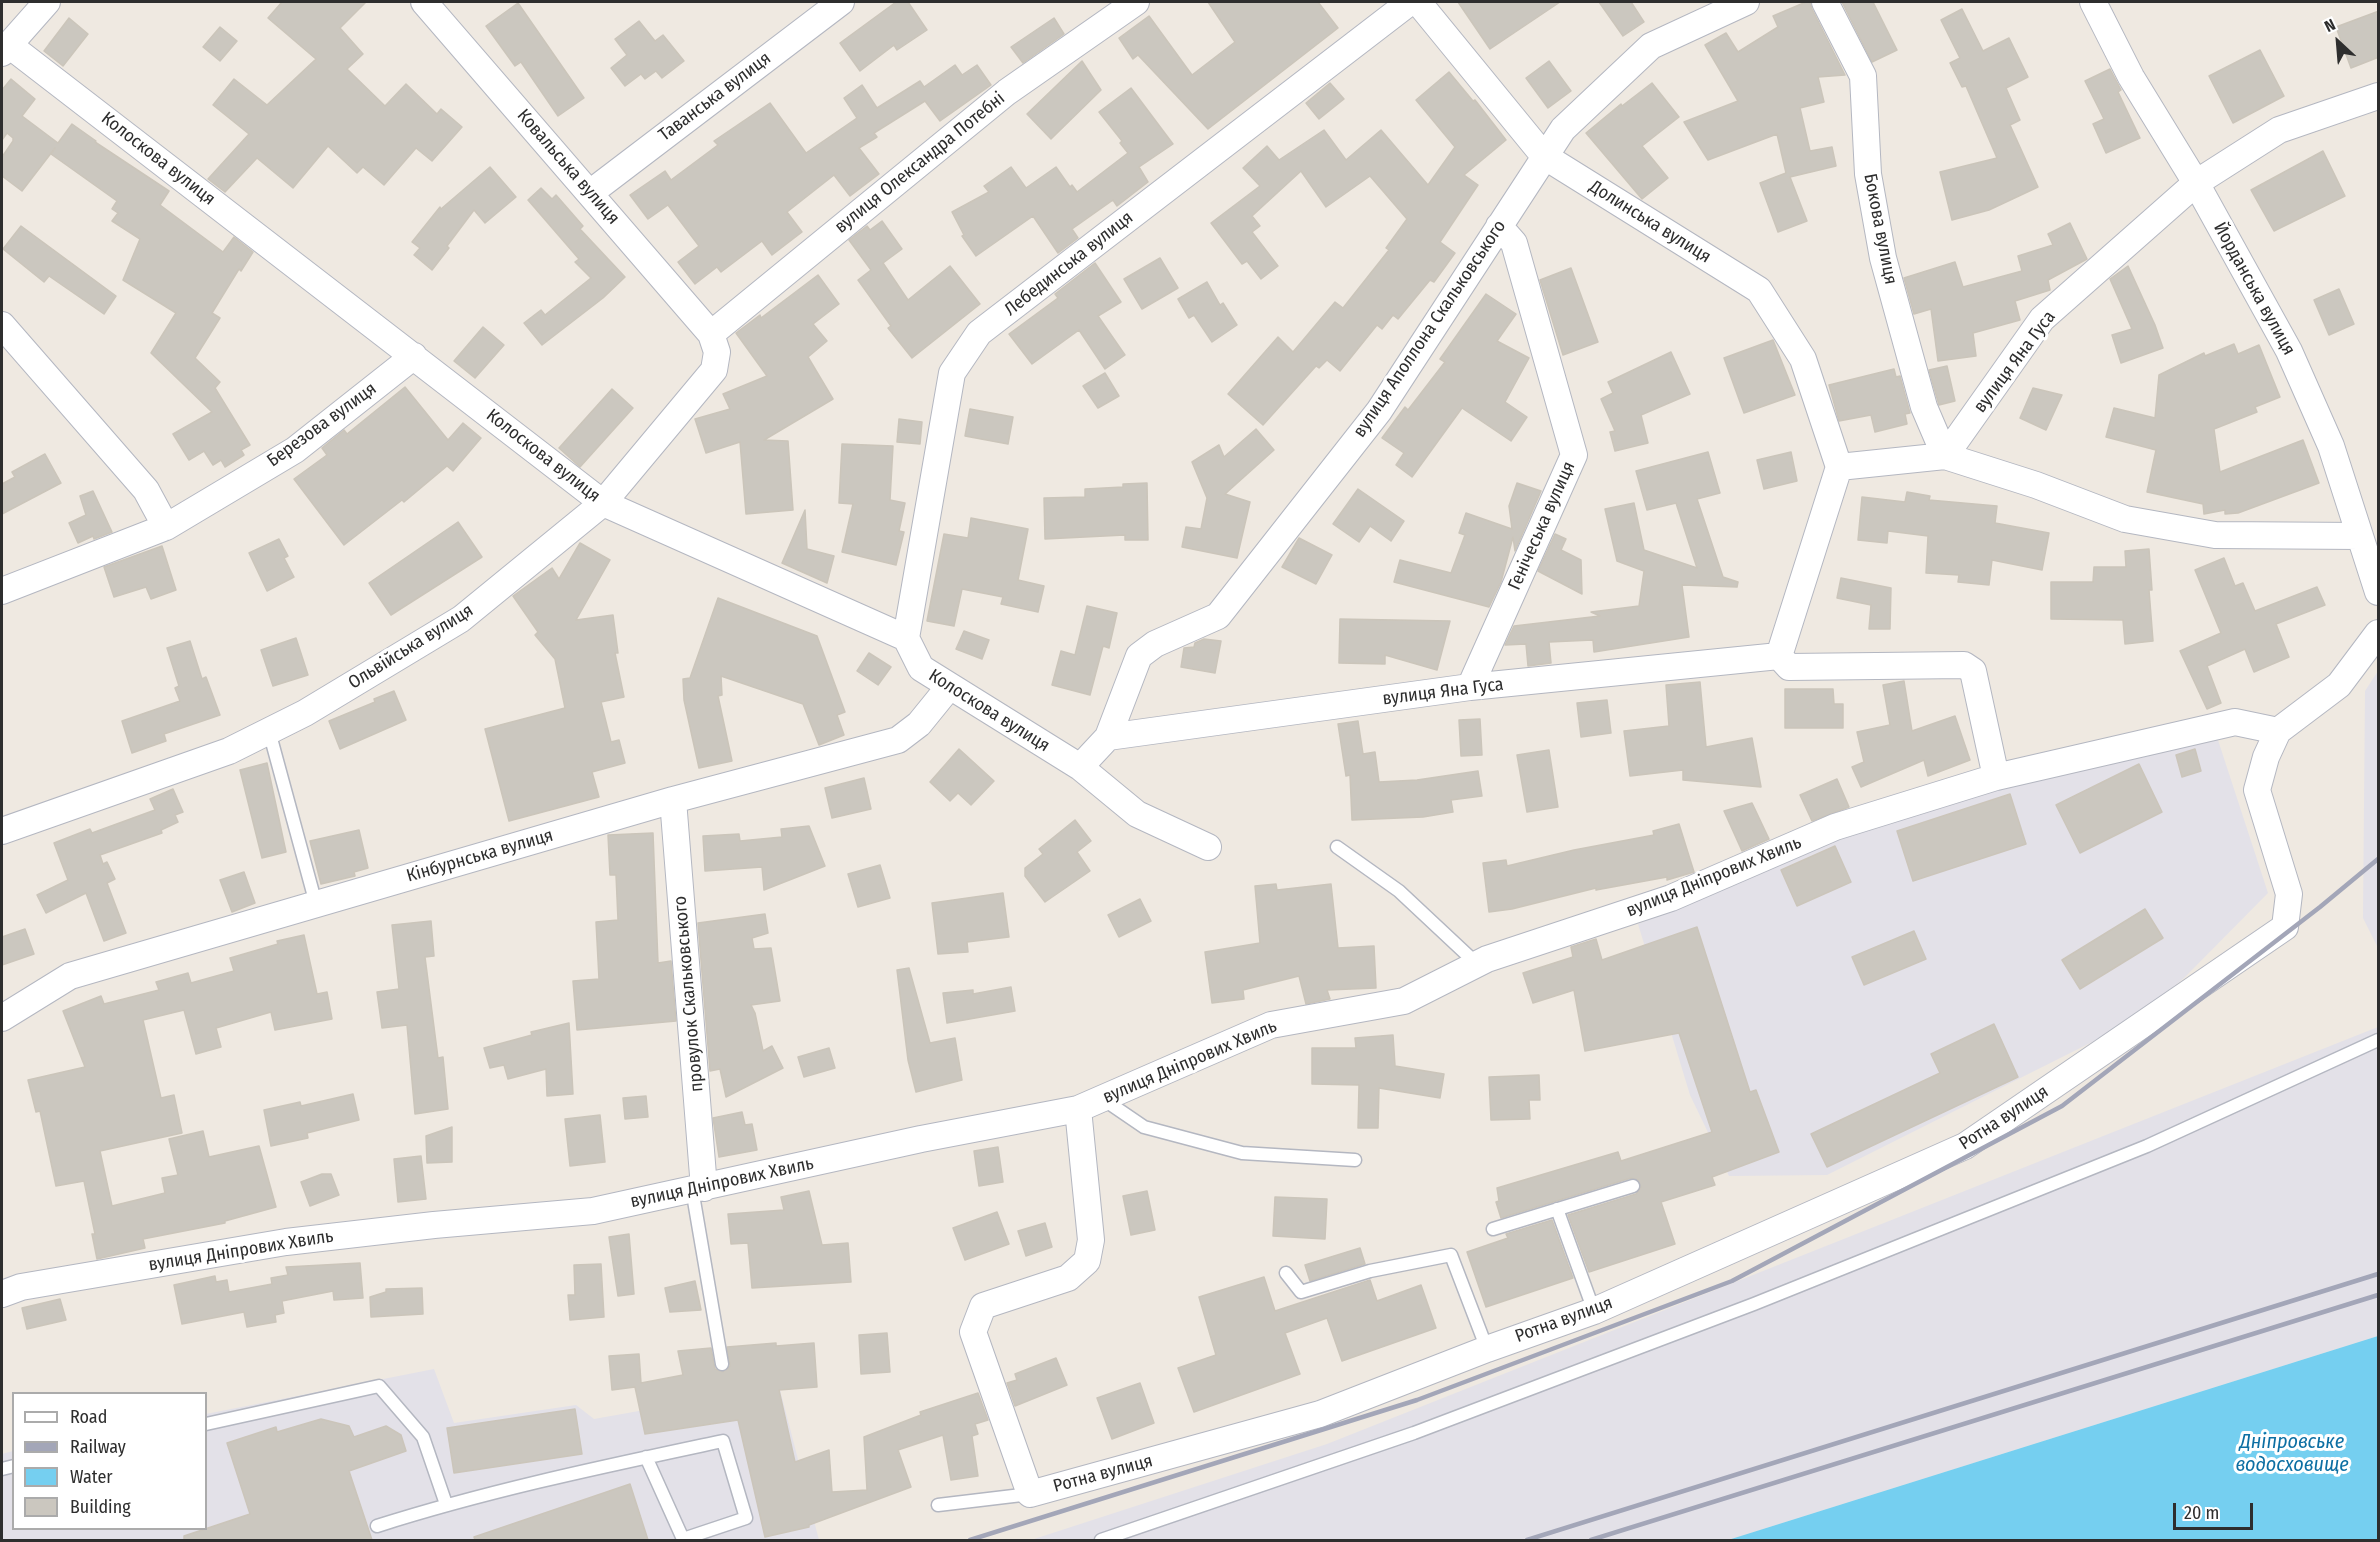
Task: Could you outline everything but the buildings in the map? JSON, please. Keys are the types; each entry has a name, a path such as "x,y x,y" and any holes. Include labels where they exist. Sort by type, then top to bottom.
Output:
{"street":[{"path":"5,49 48,2"},
{"name":"Ковальська вулиця","path":"424,2 711,334"},
{"name":"Таванська вулиця","path":"590,193 841,2"},
{"name":"вулиця Олександра Потебні","path":"711,334 1007,92 1136,2"},
{"name":"Лебединська вулиця","path":"906,638 952,373 979,333 1410,2"},
{"name":"Долинська вулиця","path":"1418,2 1544,156 1759,290 1803,359 1839,467"},
{"name":"вулиця Аполлона Скальковського","path":"1080,767 1108,736 1139,656 1155,644 1218,616 1379,411 1563,129 1651,46 1746,2"},
{"name":"Бокова вулиця","path":"1825,2 1863,76 1868,174 1883,258 1924,407 1946,456"},
{"name":"Йорданська вулиця","path":"2093,2 2131,77 2196,183 2289,351 2331,446 2379,592"},
{"name":"Колоскова вулиця","path":"5,49 414,356 603,503 906,638 921,668 1080,767 1137,814 1208,847"},
{"name":"вулиця Яна Гуса","path":"1946,456 2042,319 2196,183 2279,130 2379,96"},
{"name":"Генічеська вулиця","path":"1470,687 1574,455 1514,243 1499,226"},
{"path":"2,324 146,490 166,527"},
{"name":"Ольвійська вулиця","path":"2,831 229,751 305,712 461,619 603,503 714,370 717,352 711,334"},
{"name":"Березова вулиця","path":"2,591 166,527 295,450 414,356"},
{"path":"1779,656 1839,467 1946,456 2036,485 2126,519 2215,535 2360,536"},
{"path":"2278,731 2339,685 2379,633"},
{"name":"вулиця Яна Гуса","path":"1108,736 1470,687 1779,656 1789,667 1964,665 1973,670 1996,777"},
{"name":"Кінбурнська вулиця","path":"2,1018 70,976 673,800 898,740 919,724 949,687"},
{"name":"вулиця Дніпрових Хвиль","path":"2,1294 21,1287 286,1242 434,1225 593,1211 921,1139 1078,1109 1271,1025 1404,1001 1487,959 1671,898 1835,828 1996,777 2235,722 2278,731"},
{"name":"Ротна вулиця","path":"1078,1109 1091,1240 1087,1261 1068,1278 983,1306 973,1332 1030,1494 1320,1414 1487,1349 1594,1311 1965,1146 2284,927 2289,894 2257,790 2266,757 2278,731"},
{"name":"провулок Скальковського","path":"673,800 698,1188"}],"lane":[{"path":"269,730 316,904"},
{"path":"1337,847 1399,891 1477,964"},
{"path":"1101,1540 1414,1433 1754,1304 2147,1146 2379,1040"},
{"path":"1102,1098 1144,1127 1242,1153 1355,1160"},
{"path":"1493,1229 1633,1186"},
{"path":"698,1188 722,1364"},
{"path":"1557,1209 1594,1311"},
{"path":"1287,1273 1301,1292 1370,1271 1451,1255 1487,1349"},
{"path":"207,1424 379,1386 423,1437 446,1504"},
{"path":"377,1526 446,1504 646,1457 723,1441 746,1518 683,1539 646,1457"},
{"path":"938,1505 1030,1494"}],"shaded area":[{"path":"2378,671 2378,948 2363,918 2365,691"},
{"path":"2217,737 2268,893 2184,978 2130,1023 1827,1175 1729,1176 1690,1095 1638,924 1859,829 1998,788"},
{"path":"2378,1027 2378,1336 1728,1540 1031,1540 1327,1444"},
{"path":"434,1369 454,1423 576,1405 594,1419 779,1386 819,1540 2,1540 2,1454 12,1451 12,1530 207,1530 207,1414"}],"water":[{"name":"Дніпровське водосховище","path":"2378,1336 2378,1540 1728,1540"}],"railway":[{"path":"970,1540 1417,1400 1732,1281 2062,1106 2320,907 2378,859"},
{"path":"1527,1540 2378,1274"},
{"path":"1591,1540 2378,1295"}]}
